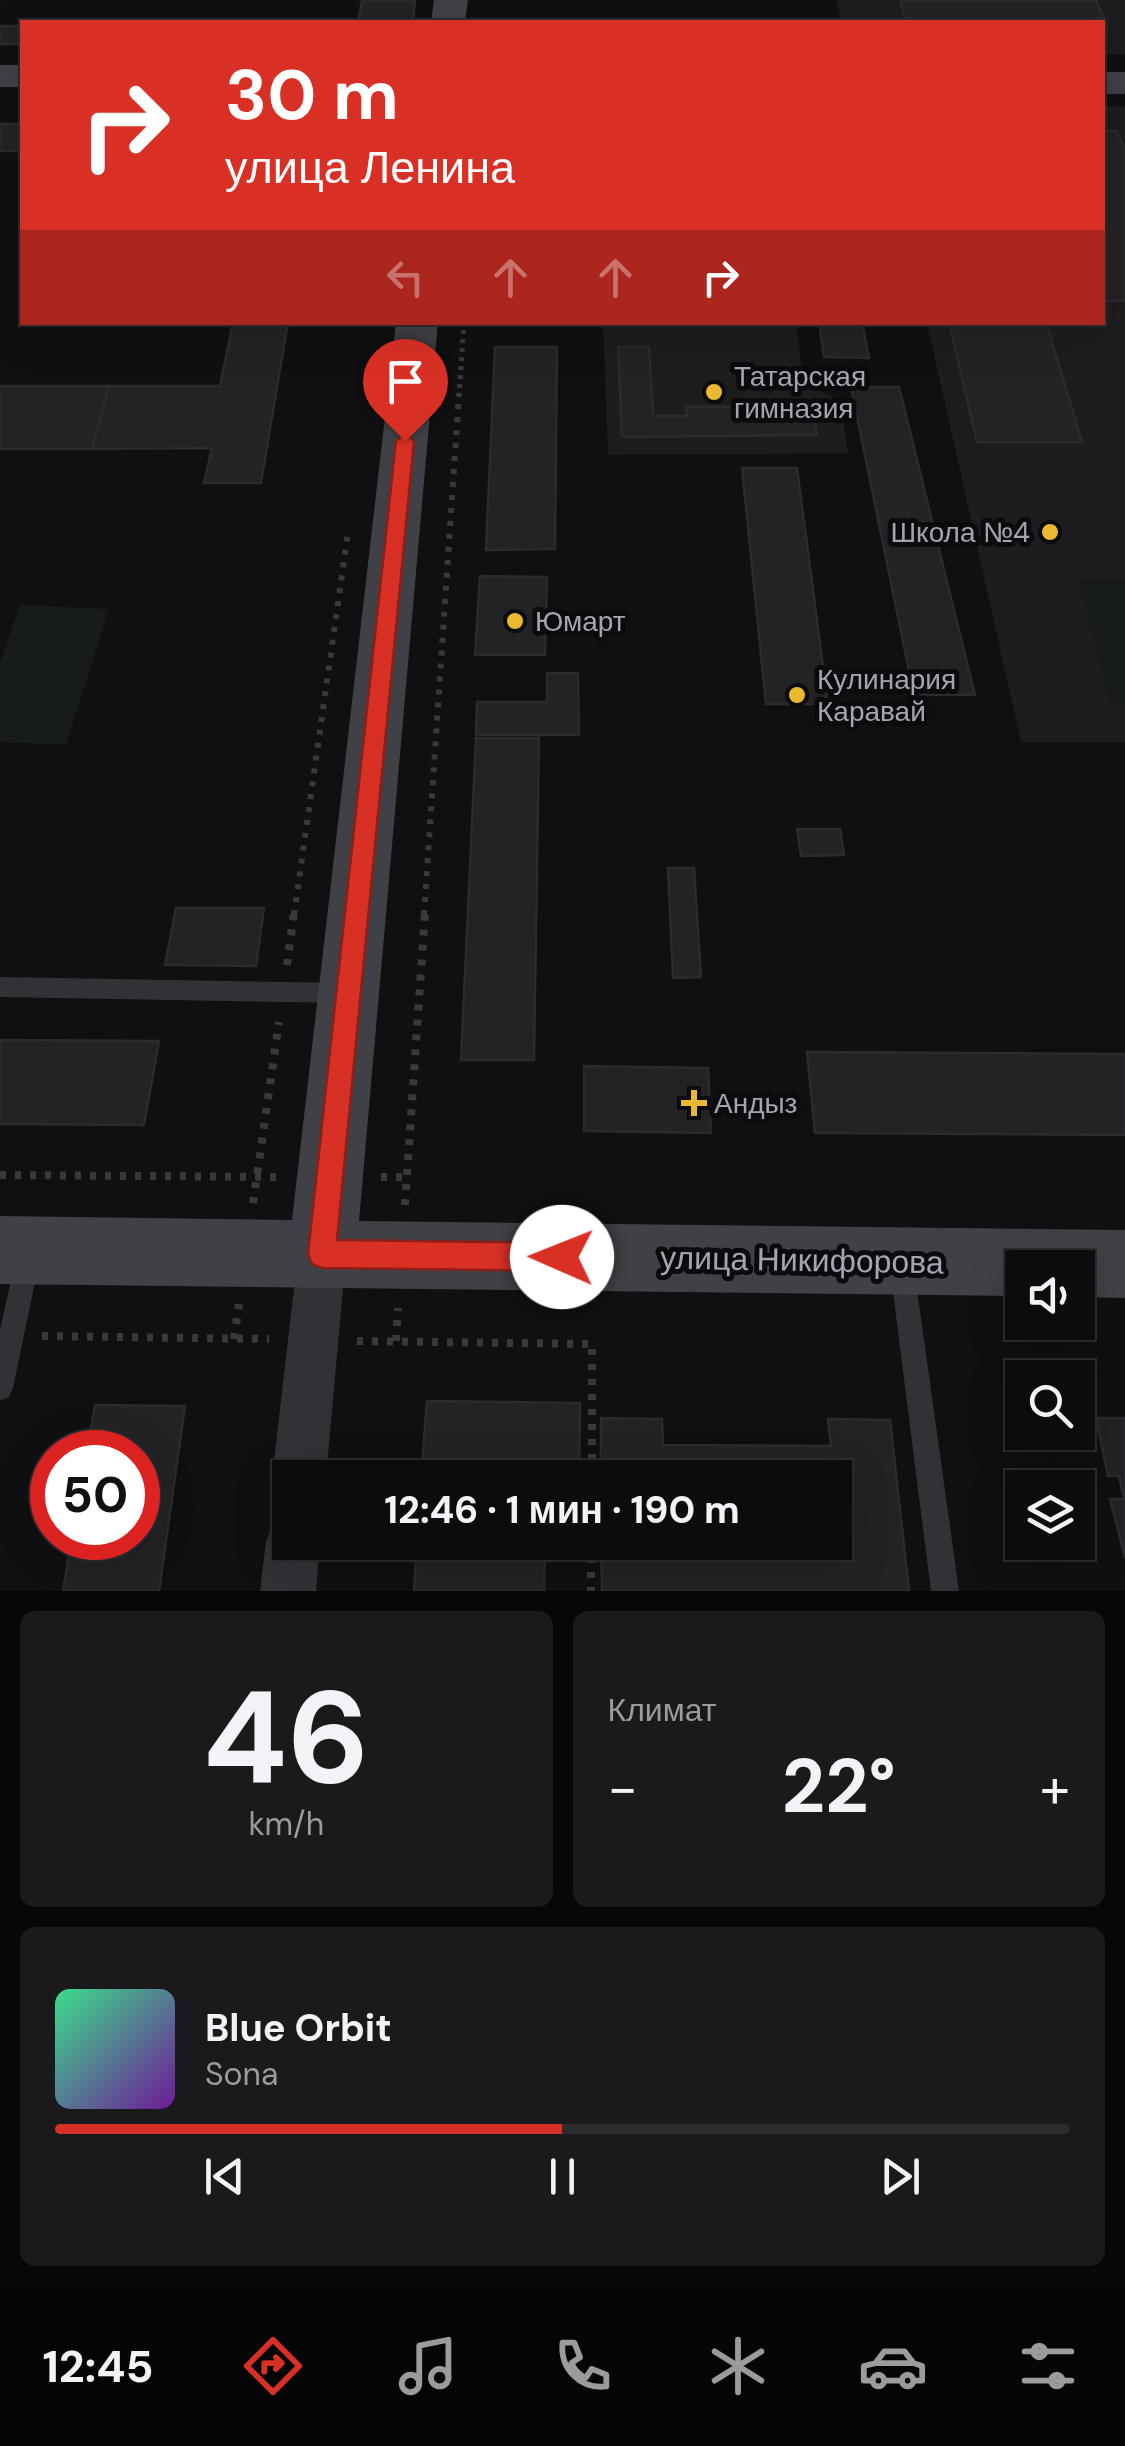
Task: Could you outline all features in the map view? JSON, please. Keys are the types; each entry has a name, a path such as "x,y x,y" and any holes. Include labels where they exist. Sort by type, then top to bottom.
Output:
{"street":[{"path":"301,1460 417,325"},
{"name":"улица Никифорова","path":"15,1250 1125,1264"},
{"path":"288,1591 291,1560"}],"lane":[{"path":"0,987 348,994"},
{"path":"0,1388 15,1250"},
{"path":"901,1261 946,1591"}],"path":[{"path":"396,1341 464,325"},
{"path":"234,1338 349,520"},
{"path":"0,1175 406,1177"},
{"path":"592,1344 592,1460"},
{"path":"591,1591 592,1560"}],"shaded area":[{"path":"836,0 1125,0 1125,54 1105,54 1105,20 841,20"},
{"name":"Школа №4","path":"1105,106 1125,107 1125,742 1021,742 927,325 1105,325"},
{"name":"Татарская гимназия","path":"603,325 796,325 804,384 840,400 848,453 608,455"},
{"path":"1078,579 1125,579 1125,704 1110,703"},
{"path":"20,605 109,609 66,745 0,742 0,662"}],"building":[{"path":"362,0 415,0 413,20 358,20"},
{"path":"900,0 1096,0 1104,20 905,20"},
{"path":"0,26 20,26 20,44 0,44"},
{"path":"0,124 20,124 20,151 0,151"},
{"path":"1105,131 1116,131 1125,149 1125,301 1105,301"},
{"path":"232,325 287,325 261,483 204,483 212,448 92,449 109,386 220,386"},
{"path":"819,325 863,325 869,358 824,357"},
{"path":"950,325 1047,325 1082,442 977,442"},
{"path":"495,347 557,347 555,549 486,550"},
{"path":"618,347 649,347 653,416 687,416 686,407 812,406 817,435 622,437"},
{"path":"0,386 109,386 92,449 0,449"},
{"path":"851,387 899,387 975,695 914,695"},
{"path":"742,468 797,468 828,704 766,704"},
{"path":"480,576 547,577 545,655 475,655"},
{"path":"547,673 578,673 579,735 476,735 477,702 547,702"},
{"path":"476,738 539,738 534,1060 461,1060"},
{"path":"797,829 840,829 844,855 801,856"},
{"path":"668,868 694,868 701,977 673,978"},
{"path":"176,908 264,908 256,966 165,965"},
{"path":"0,1040 159,1041 144,1125 0,1124"},
{"path":"807,1052 1125,1054 1125,1135 815,1133"},
{"path":"584,1066 708,1068 711,1133 584,1131"},
{"path":"427,1401 580,1403 579,1460 422,1460"},
{"path":"95,1405 185,1406 159,1591 63,1591 68,1560 160,1560 160,1430 91,1430"},
{"path":"601,1418 662,1419 663,1445 831,1446 828,1419 890,1420 909,1591 602,1591 601,1560 852,1560 852,1460 601,1460"},
{"path":"1096,1418 1125,1418 1125,1558 1110,1499 1124,1499 1119,1476 1108,1476"},
{"path":"416,1560 545,1560 544,1591 414,1591"}],"place":[{"name":"Татарская гимназия","path":"714,392"},
{"name":"Школа №4","path":"1050,532"},
{"name":"Юмарт","path":"515,621"},
{"name":"Кулинария Каравай","path":"797,695"},
{"name":"Андыз","path":"694,1103"}],"route":[{"path":"405,441 322,1254 562,1257"}]}
